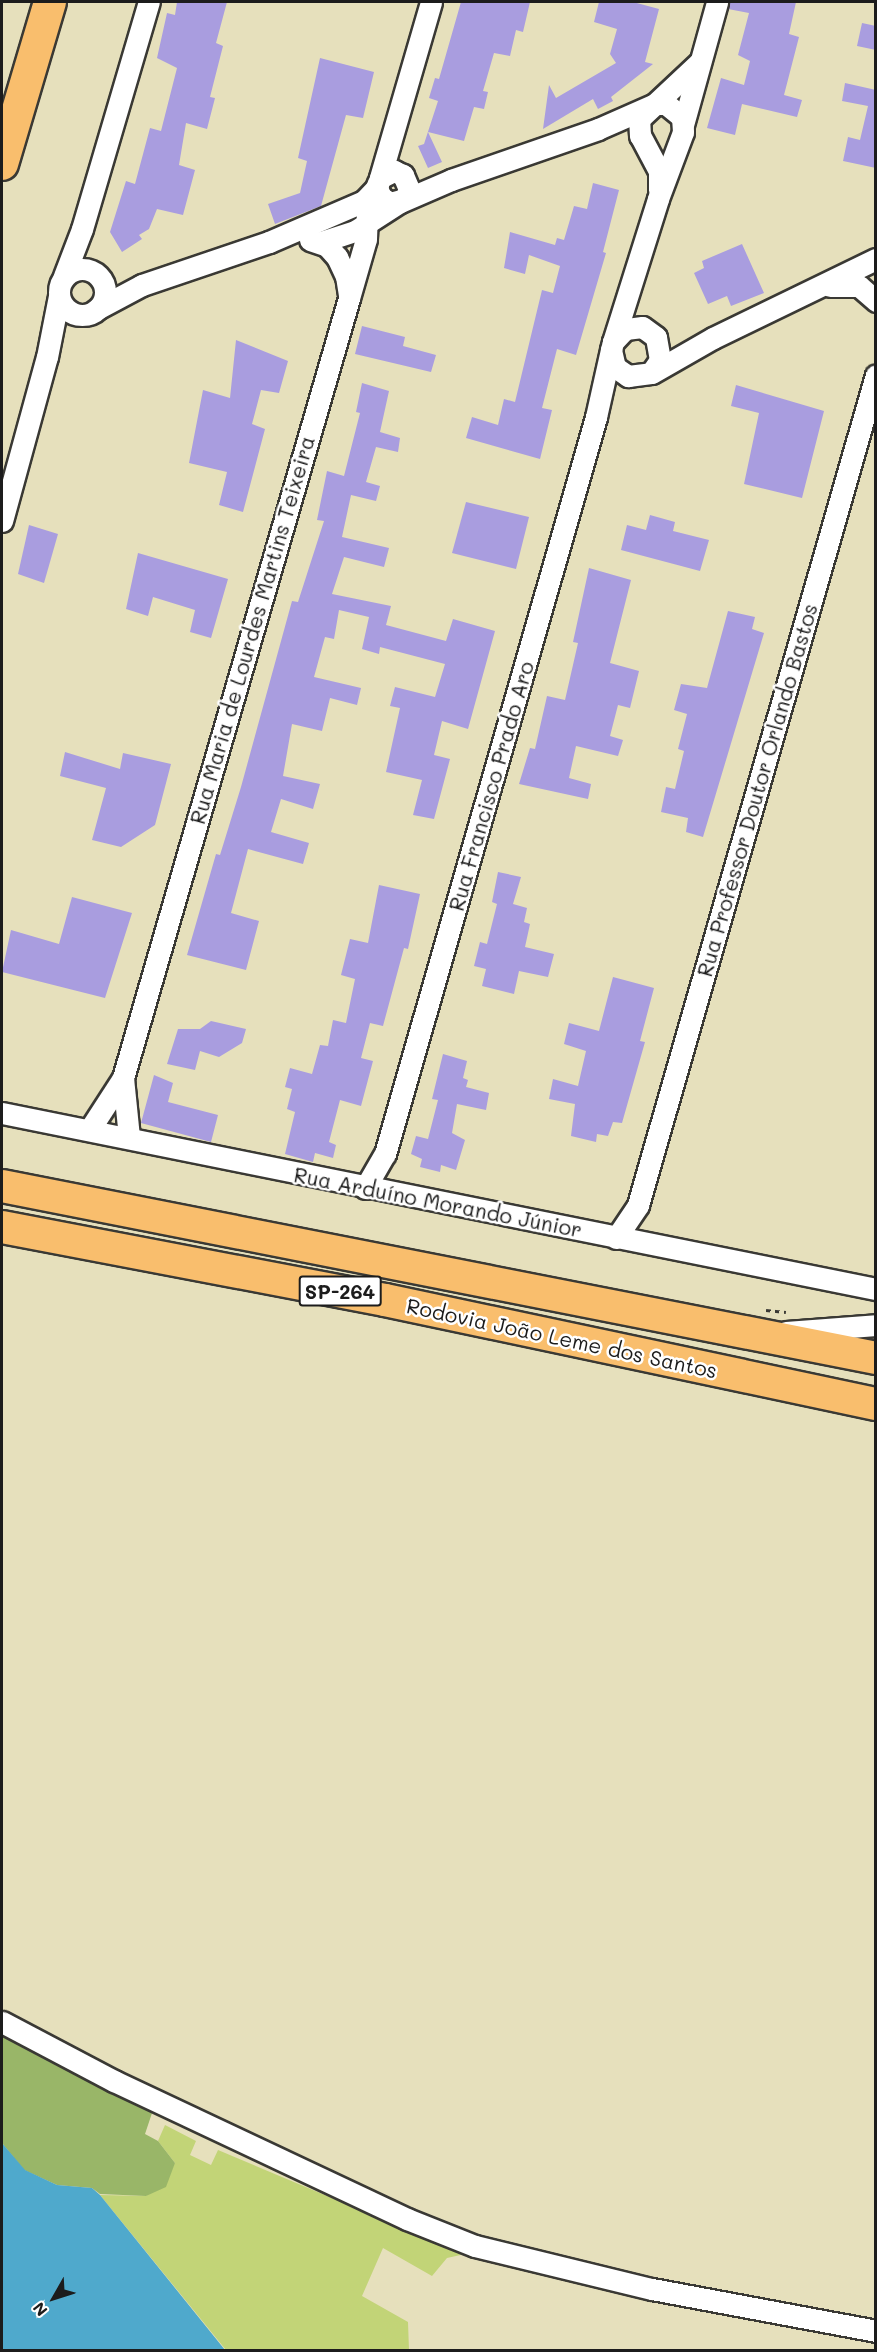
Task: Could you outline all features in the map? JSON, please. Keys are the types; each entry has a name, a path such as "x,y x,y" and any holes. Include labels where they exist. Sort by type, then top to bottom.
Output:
{"main road":[{"path":"2,164 50,2"},
{"name":"Rodovia João Leme dos Santos","path":"2,1186 876,1358"},
{"name":"Rodovia João Leme dos Santos","path":"2,1227 385,1299 876,1404"}],"street":[{"path":"2,521 47,357 61,286 82,229 149,2"},
{"name":"Rua Maria de Lourdes Martins Teixeira","path":"90,1129 123,1078 349,298 367,224 431,2"},
{"name":"Rua Francisco Prado Aro","path":"365,1188 385,1154 596,417 612,346 681,132 717,2"},
{"path":"643,141 638,125 641,114 700,62"},
{"path":"321,243 367,224 400,202 451,180 598,129 650,106 661,103 672,107 681,132 662,149 623,132 598,129"},
{"name":"Rua Maria de Lourdes Martins Teixeira","path":"394,129 395,152 405,177"},
{"name":"Rua Francisco Prado Aro","path":"643,141 659,171 658,199"},
{"path":"47,357 58,340 94,311 142,285 268,242 364,201 379,181 394,171 419,183 451,180"},
{"path":"379,181 378,193 385,201 400,202 408,194 405,177"},
{"path":"61,286 71,313 94,311 105,296 98,275 86,260 82,229"},
{"path":"268,242 308,239 321,243 342,266 349,298"},
{"path":"653,334 662,352 644,375 615,367 612,346 618,334 633,327 653,334 680,345 713,338 876,259"},
{"path":"61,286 77,269 126,286 142,285"},
{"path":"817,288 876,277"},
{"name":"Rua Francisco Prado Aro","path":"633,280 637,314 653,334"},
{"path":"846,284 859,285 876,301"},
{"name":"Rua Francisco Prado Aro","path":"596,417 611,393 713,338"},
{"name":"Rua Professor Doutor Orlando Bastos","path":"616,1238 638,1205 876,375"},
{"name":"Rua Maria de Lourdes Martins Teixeira","path":"123,1078 129,1137"},
{"name":"Rua Arduíno Morando Júnior","path":"2,1113 90,1129 643,1244 876,1289"},
{"name":"Rua Francisco Prado Aro","path":"385,1154 388,1192"},
{"name":"Rua Professor Doutor Orlando Bastos","path":"638,1205 643,1244"},
{"path":"758,1335 876,1324"},
{"path":"2,2022 179,2111 407,2219 475,2246 652,2289 876,2331"}],"green space":[{"path":"2,2032 153,2110 145,2134 158,2141 175,2163 166,2187 146,2196 100,2194 92,2188 57,2185 24,2170 2,2143"},
{"path":"165,2125 196,2141 190,2155 211,2165 218,2150 465,2254 447,2258 432,2276 383,2248 362,2296 408,2322 409,2350 226,2350 100,2195 146,2196 175,2163 158,2141"}],"water":[{"path":"2,2143 25,2170 57,2185 92,2188 100,2195 225,2350 2,2350"}],"building":[{"path":"177,2 227,2 216,43 223,46 210,97 215,98 207,129 186,123 179,165 195,170 183,215 157,209 149,229 139,235 142,239 122,252 110,232 126,181 135,184 150,128 161,131 177,68 157,58 167,13 175,15"},
{"path":"461,2 530,2 523,32 516,30 510,56 494,53 483,91 488,92 484,109 474,107 464,141 428,132 442,162 428,168 418,146 424,144 438,101 429,98 435,78 439,79"},
{"path":"599,2 633,2 659,9 645,62 653,64 611,97 613,101 598,109 593,99 543,129 549,85 556,98 616,63 610,54 617,29 594,22"},
{"path":"729,2 796,2 789,34 799,37 784,95 802,100 797,117 742,104 735,135 707,128 721,78 744,85 750,61 738,55 749,13 728,9"},
{"path":"862,23 876,26 876,50 857,46"},
{"path":"320,58 374,72 363,118 346,115 321,206 275,224 268,204 300,193 307,161 298,158"},
{"path":"845,83 876,90 876,168 843,161 848,137 860,140 868,106 842,101"},
{"path":"593,183 619,190 603,252 606,253 576,355 557,349 542,408 552,410 540,459 466,438 472,417 498,425 504,399 515,402 542,290 553,293 560,266 529,255 525,274 504,268 510,232 555,245 557,238 564,240 574,206 587,209"},
{"path":"742,244 764,293 731,306 727,296 708,304 694,273 704,268 702,261"},
{"path":"362,326 405,337 403,346 436,355 431,372 355,354"},
{"path":"236,340 288,361 279,393 261,390 252,424 265,429 243,512 219,505 227,472 189,463 203,390 230,398"},
{"path":"362,383 389,391 380,432 400,438 398,452 376,447 366,482 380,486 376,501 351,495 342,537 389,548 384,567 344,557 332,594 391,606 386,625 446,641 453,619 495,631 468,729 442,721 434,755 450,759 434,819 413,815 422,780 386,772 400,708 390,706 395,687 435,697 445,664 380,647 379,654 362,649 369,617 339,610 334,639 325,637 314,677 361,688 357,705 330,698 322,731 292,724 283,776 320,784 313,809 281,799 271,832 309,843 303,864 248,849 231,913 259,921 246,970 187,955 216,854 220,855 241,787 292,601 298,602 324,521 317,520 327,471 344,476 360,413 356,412"},
{"path":"736,385 824,411 802,498 744,484 759,413 731,406"},
{"path":"466,502 529,517 516,569 452,553"},
{"path":"650,515 675,522 673,531 709,540 700,571 621,550 627,525 646,530"},
{"path":"29,525 58,534 44,583 18,574"},
{"path":"138,553 228,579 211,638 190,632 195,610 153,597 148,616 126,609"},
{"path":"589,568 631,580 610,663 639,671 630,708 618,705 610,736 623,740 618,756 576,746 569,778 591,784 588,799 519,784 530,748 535,749 547,696 565,700 578,643 573,642"},
{"path":"728,611 755,617 752,629 764,633 703,837 686,832 688,818 661,812 666,787 675,789 684,751 678,749 687,714 674,710 681,684 707,688"},
{"path":"65,752 120,769 123,753 171,764 155,825 121,847 92,840 106,788 60,776"},
{"path":"498,872 521,877 513,904 527,908 524,922 530,924 525,947 554,954 548,977 519,971 514,994 482,986 486,969 474,966 480,942 487,944 497,904 492,902"},
{"path":"379,885 420,894 408,949 404,948 383,1026 370,1023 361,1058 373,1061 361,1106 340,1100 329,1142 336,1145 333,1158 315,1153 313,1162 285,1154 295,1112 287,1109 292,1089 285,1087 290,1068 312,1074 320,1045 328,1046 333,1020 346,1023 355,979 341,975 350,939 368,943"},
{"path":"72,897 132,913 105,998 2,972 11,930 59,944"},
{"path":"613,977 654,988 640,1041 645,1042 622,1123 613,1122 608,1136 597,1134 596,1142 571,1136 575,1104 549,1099 553,1079 578,1086 586,1051 564,1044 569,1023 599,1031"},
{"path":"211,1021 246,1029 242,1043 219,1057 200,1051 195,1070 167,1064 178,1029 200,1029"},
{"path":"443,1054 467,1061 463,1078 468,1080 466,1087 489,1093 486,1110 457,1104 452,1133 465,1140 456,1170 441,1165 440,1172 420,1167 422,1159 411,1154 416,1136 428,1139 438,1100 432,1099"},
{"path":"154,1075 173,1083 168,1102 218,1115 211,1142 141,1123"}]}
